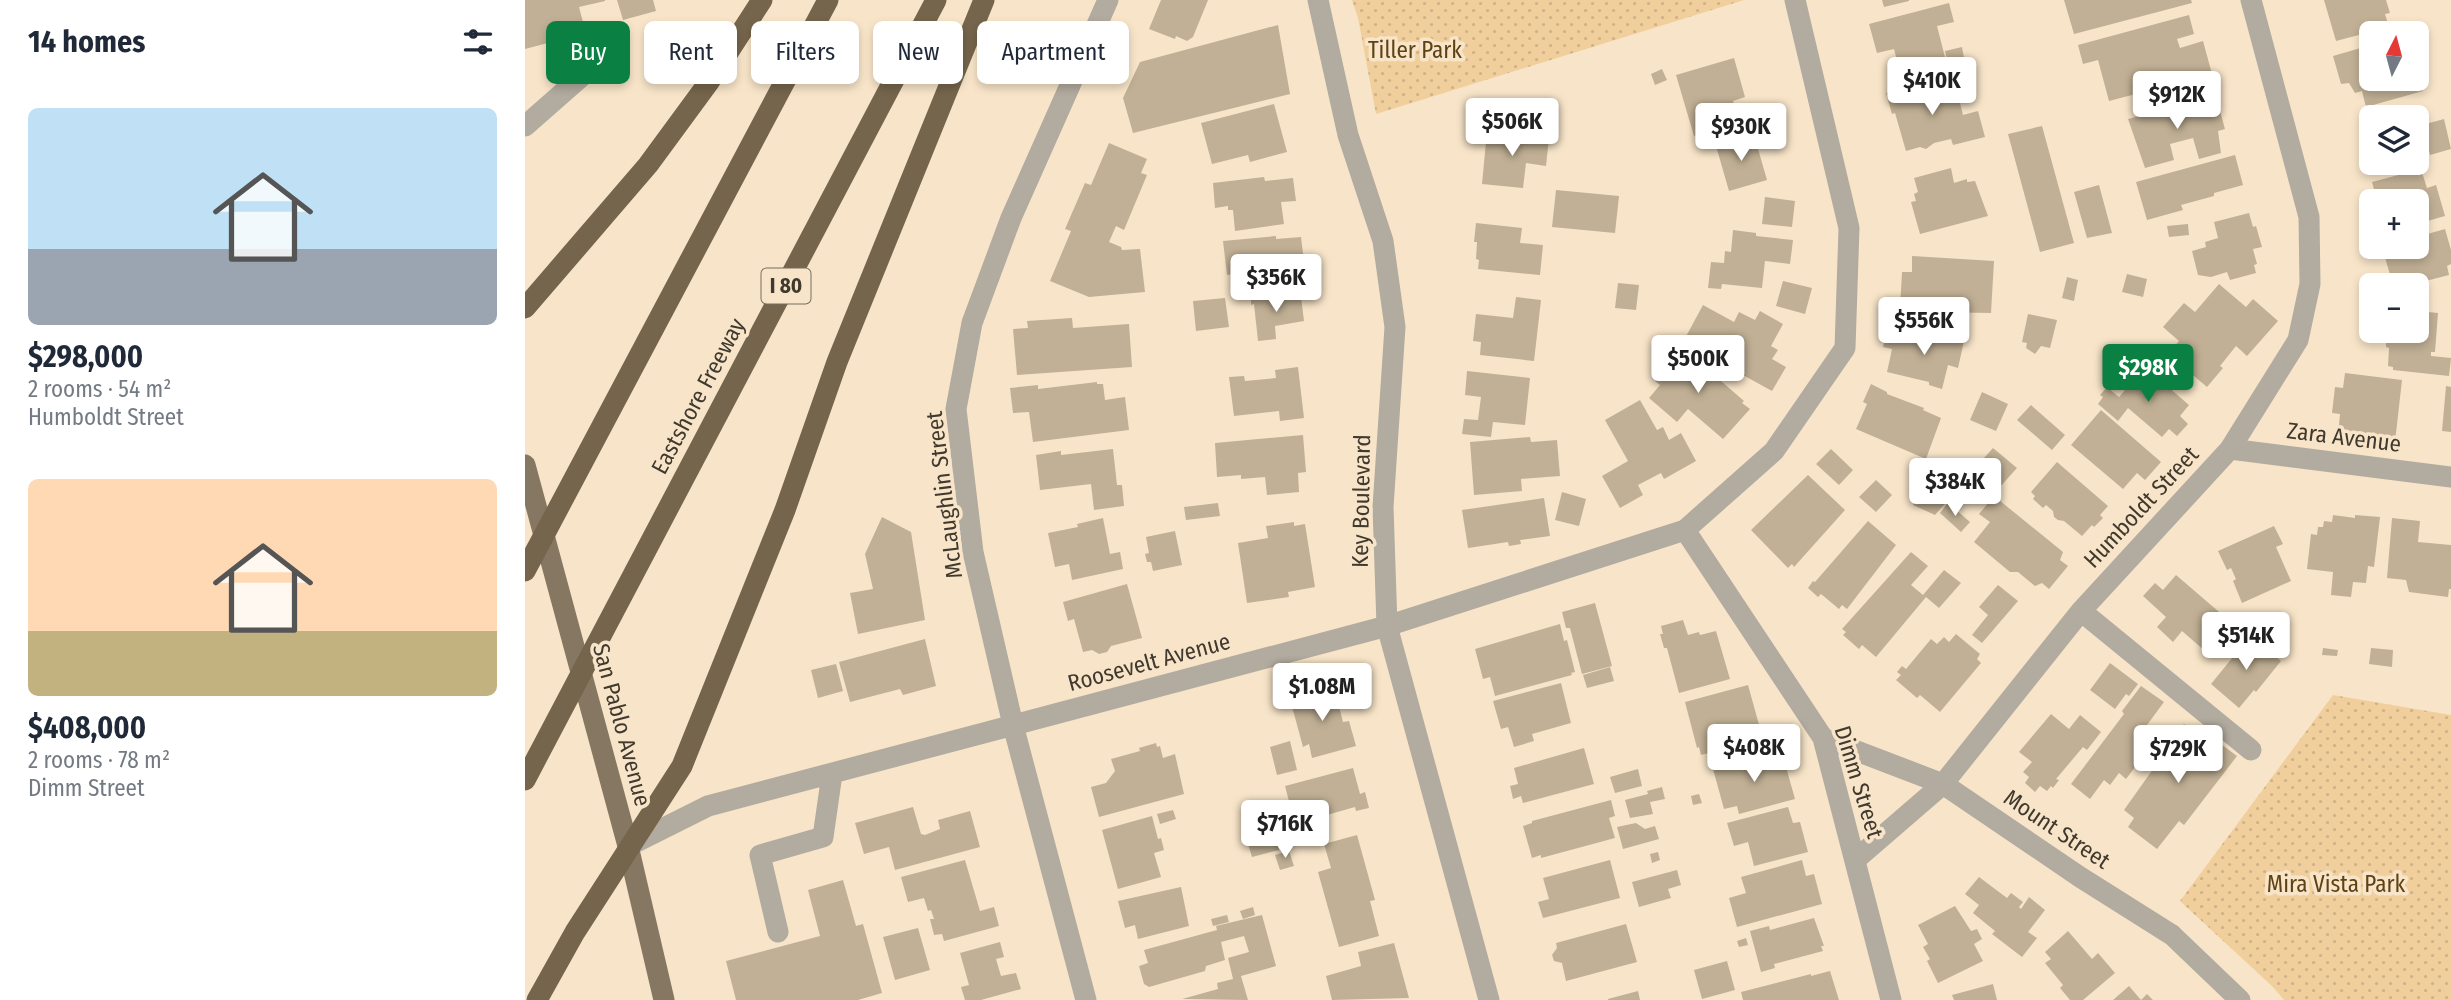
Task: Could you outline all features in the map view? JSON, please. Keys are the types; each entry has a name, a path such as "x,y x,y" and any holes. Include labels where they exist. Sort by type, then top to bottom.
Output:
{"highway":[{"path":"525,308 648,165 709,82 762,0"},
{"path":"525,570 828,0"},
{"name":"Eastshore Freeway","path":"529,772 936,0"},
{"path":"537,1000 628,846 682,766 785,510 837,362 984,0"}],"main road":[{"name":"San Pablo Avenue","path":"525,465 628,846 664,1000"}],"street":[{"name":"McLaughlin Street","path":"1086,1000 1013,725 973,552 956,409 972,323 1011,218 1108,0"},
{"name":"Key Boulevard","path":"1318,0 1347,135 1383,241 1395,327 1384,507 1387,626 1489,1000"},
{"path":"1685,530 1774,451 1845,348 1849,228 1795,0"},
{"name":"Humboldt Street","path":"1855,860 1943,784 2081,611 2230,449 2298,340 2310,284 2309,217 2252,0"},
{"path":"525,126 573,84"},
{"name":"Zara Avenue","path":"2230,449 2451,477"},
{"name":"Roosevelt Avenue","path":"628,846 708,806 1387,626 1685,530"},
{"name":"Dimm Street","path":"1685,530 1823,738 1891,1000"},
{"path":"2081,611 2251,750"},
{"name":"Mount Street","path":"1823,738 1943,784 2080,877 2172,935 2239,1000"},
{"path":"778,932 760,855 823,837 832,775"}],"green space":[{"name":"Tiller Park","path":"1352,0 1744,0 1376,114 1358,18"},
{"name":"Mira Vista Park","path":"2333,695 2451,715 2451,1000 2284,1000 2180,901"}],"building":[{"path":"525,0 605,0 579,7 583,21 546,21 546,43 525,49"},
{"path":"617,0 653,0 656,11 623,20"},
{"path":"1161,0 1208,0 1193,37 1187,41 1176,36 1175,39 1149,29"},
{"path":"1882,0 1909,0 1909,1 1884,7"},
{"path":"2064,0 2191,0 2192,3 2074,34"},
{"path":"2324,0 2386,0 2390,13 2385,14 2387,21 2359,21 2359,35 2336,41"},
{"path":"1949,3 1954,22 1937,26 1947,65 1901,76 1894,49 1877,53 1869,24"},
{"path":"2189,15 2194,34 2177,39 2180,48 2203,41 2212,74 2109,101 2098,60 2083,64 2078,45"},
{"path":"1278,25 1290,94 1133,133 1123,98 1140,62"},
{"path":"1962,47 1964,58 1948,63 1945,51"},
{"path":"2359,48 2359,91 2362,91 2355,93 2349,83 2341,84 2333,56"},
{"path":"1734,58 1745,97 1733,101 1740,124 1694,136 1676,75"},
{"path":"1662,69 1667,80 1655,85 1651,74"},
{"path":"1942,79 1947,98 1958,95 1963,115 1978,111 1985,137 1953,145 1951,139 1934,143 1926,149 1920,147 1906,151 1886,93"},
{"path":"2362,91 2423,91 2373,105 2366,105"},
{"path":"2211,99 2215,113 2220,111 2225,129 2218,131 2221,153 2199,159 2193,138 2170,144 2174,160 2145,168 2128,119"},
{"path":"1274,104 1287,152 1250,162 1248,155 1212,164 1201,123"},
{"path":"2444,119 2451,149 2430,155 2429,123"},
{"path":"2042,126 2074,243 2040,252 2008,134"},
{"path":"1487,131 1549,138 1546,166 1526,163 1523,188 1482,184"},
{"path":"1754,135 1767,180 1729,191 1716,146"},
{"path":"1109,143 1147,159 1141,173 1147,175 1124,230 1116,226 1109,242 1122,250 1140,249 1145,292 1089,297 1050,281 1071,231 1065,229 1085,183 1091,185"},
{"path":"2235,155 2243,185 2181,205 2183,210 2147,220 2136,182"},
{"path":"1951,168 1954,183 1967,179 1967,182 1975,181 1988,216 1920,234 1911,202 1916,201 1914,194 1918,192 1914,178"},
{"path":"2398,175 2423,175 2427,188 2436,185 2445,216 2429,221 2429,189 2374,189 2372,182"},
{"path":"1264,177 1265,181 1293,178 1296,201 1281,202 1284,224 1235,231 1233,210 1228,210 1228,206 1215,208 1213,183"},
{"path":"2099,185 2112,233 2087,238 2074,192"},
{"path":"1556,190 1619,196 1615,233 1552,227"},
{"path":"1765,197 1795,201 1792,227 1762,224"},
{"path":"2249,213 2262,247 2253,249 2257,264 2254,265 2256,273 2230,280 2227,272 2211,277 2198,275 2192,251 2206,247 2205,242 2218,238 2214,222"},
{"path":"1476,223 1522,228 1520,243 1543,245 1540,275 1478,269 1477,242 1474,242"},
{"path":"2188,224 2189,235 2169,237 2167,226"},
{"path":"2445,229 2451,250 2451,264 2447,266 2449,275 2429,280 2429,273 2390,273 2385,259 2429,259 2429,234"},
{"path":"1733,230 1756,233 1756,236 1793,240 1790,264 1765,261 1762,288 1722,284 1721,289 1708,288 1711,262 1724,263 1725,251 1731,252"},
{"path":"1276,236 1276,239 1301,237 1304,262 1299,262 1300,267 1287,269 1288,280 1269,282 1270,286 1248,288 1247,284 1243,285 1241,273 1227,275 1223,241"},
{"path":"1912,256 1994,261 1991,313 1929,312 1900,308 1902,272 1912,272"},
{"path":"2127,274 2147,279 2143,297 2122,292"},
{"path":"2067,277 2078,280 2074,301 2062,298"},
{"path":"1783,281 1812,288 1805,314 1776,306"},
{"path":"1618,283 1639,285 1636,310 1615,308"},
{"path":"2219,284 2246,307 2253,299 2278,321 2247,356 2236,346 2207,387 2168,354 2179,341 2163,327 2184,303 2195,312"},
{"path":"1290,294 1290,299 1301,297 1304,321 1275,326 1276,339 1258,341 1254,304 1251,305 1251,300"},
{"path":"1516,297 1541,300 1534,361 1480,355 1481,342 1473,341 1476,314 1513,318"},
{"path":"1225,298 1229,327 1196,331 1193,301"},
{"path":"1703,305 1734,322 1739,312 1755,320 1760,311 1783,324 1771,346 1778,350 1772,359 1786,367 1772,391 1683,342"},
{"path":"2429,312 2438,313 2435,352 2431,352 2431,356 2451,358 2449,376 2393,370 2393,367 2388,366 2389,348 2386,343 2429,343"},
{"path":"2028,314 2057,320 2050,348 2041,346 2035,354 2026,348 2027,343 2022,342"},
{"path":"1072,318 1073,328 1129,324 1132,367 1017,375 1013,329 1028,328 1027,321"},
{"path":"1913,330 1964,341 1958,368 1948,365 1942,389 1929,385 1929,382 1887,372 1892,349 1883,347 1886,334 1911,340"},
{"path":"1683,348 1750,409 1723,439 1688,409 1677,422 1649,398 1660,385 1655,381"},
{"path":"2134,358 2141,363 2131,375 2125,368"},
{"path":"1298,367 1304,418 1280,421 1279,411 1234,416 1229,377 1244,376 1245,381 1276,378 1275,370"},
{"path":"2145,367 2189,405 2180,416 2188,424 2177,436 2169,429 2162,437 2128,408 2118,421 2098,404 2103,397 2100,395 2107,387 2119,397"},
{"path":"1467,371 1530,378 1525,425 1493,422 1491,437 1462,434 1464,419 1478,420 1481,397 1465,395"},
{"path":"2345,373 2402,380 2395,442 2338,435 2340,414 2332,413 2335,387 2343,388"},
{"path":"1097,382 1103,384 1105,400 1125,397 1129,430 1033,442 1029,412 1013,413 1010,388 1038,385 1038,389"},
{"path":"1871,384 1941,418 1926,459 1856,429 1867,404 1863,402"},
{"path":"2446,386 2451,387 2451,432 2442,431"},
{"path":"1982,392 2008,404 1996,431 1970,420"},
{"path":"1640,400 1657,430 1663,427 1669,440 1681,433 1696,461 1664,479 1661,473 1638,485 1643,495 1620,508 1602,476 1628,461 1605,420"},
{"path":"2031,405 2065,435 2052,450 2017,420"},
{"path":"2101,410 2161,462 2145,480 2137,473 2123,489 2071,445"},
{"path":"1303,435 1306,472 1298,473 1299,492 1267,495 1265,477 1217,477 1215,443"},
{"path":"1530,437 1531,442 1557,440 1560,476 1521,479 1522,491 1474,495 1470,442"},
{"path":"1993,448 2017,468 1999,488 1975,468"},
{"path":"1113,449 1117,485 1122,485 1124,506 1094,510 1091,484 1040,490 1036,455"},
{"path":"1831,449 1853,470 1839,485 1816,464"},
{"path":"1934,460 1963,473 1955,492 1935,515 1913,505"},
{"path":"2057,462 2108,506 2100,515 2103,518 2082,536 2064,521 2054,517 2053,511 2046,505 2043,508 2033,499 2035,496 2031,492"},
{"path":"1808,475 1845,510 1794,567 1792,564 1788,568 1751,530"},
{"path":"1876,480 1892,495 1876,512 1859,497"},
{"path":"1562,492 1586,499 1579,526 1555,520"},
{"path":"1994,496 2063,552 2060,560 2068,566 2049,589 2042,583 2035,586 2018,572 2010,572 1974,542 1990,522 1979,514"},
{"path":"1544,498 1550,536 1520,540 1521,544 1509,546 1508,542 1468,548 1462,510"},
{"path":"1218,503 1220,516 1186,520 1184,507"},
{"path":"1948,503 1970,522 1961,532 1940,513"},
{"path":"2333,515 2380,517 2374,567 2368,566 2366,583 2353,582 2351,597 2331,595 2333,572 2307,569 2311,534 2317,535 2318,527 2323,527 2324,521 2332,522"},
{"path":"882,517 911,532 925,620 858,634 850,593 873,589 865,554"},
{"path":"1103,518 1110,554 1120,552 1123,569 1072,580 1069,564 1055,567 1048,533 1078,527 1077,524"},
{"path":"2392,518 2420,521 2418,542 2451,545 2451,589 2448,597 2409,592 2406,580 2387,578"},
{"path":"1868,521 1896,545 1847,609 1842,605 1839,609 1821,594 1818,597 1808,588"},
{"path":"1294,522 1294,526 1305,524 1315,587 1288,592 1289,597 1247,603 1238,543 1268,538 1266,526"},
{"path":"2274,526 2283,544 2276,547 2291,581 2242,603 2231,568 2227,570 2218,551"},
{"path":"1175,531 1182,565 1153,571 1145,554 1149,553 1146,537"},
{"path":"1911,552 1928,566 1911,585 1923,595 1944,570 1961,583 1939,608 1926,597 1876,657 1862,645 1859,649 1843,635 1846,632 1842,629"},
{"path":"2176,575 2225,617 2218,625 2224,630 2205,651 2182,631 2173,642 2157,627 2166,617 2143,596 2155,583 2163,590"},
{"path":"1127,584 1142,638 1111,646 1107,652 1099,654 1092,650 1083,652 1074,619 1068,621 1063,602"},
{"path":"1998,585 2018,601 1982,643 1972,635 1988,615 1979,607"},
{"path":"1595,603 1612,666 1582,674 1570,628 1566,628 1562,612"},
{"path":"1683,620 1688,635 1716,631 1730,679 1679,693 1667,648 1664,648 1660,634 1663,634 1661,626"},
{"path":"1560,624 1575,672 1495,696 1490,677 1483,679 1475,649"},
{"path":"1956,634 1980,654 1977,659 1981,663 1940,712 1920,695 1917,698 1896,680 1901,675 1897,672 1902,666 1906,669 1931,639 1937,644 1944,637 1949,642"},
{"path":"2250,636 2281,661 2239,708 2211,684"},
{"path":"925,639 936,686 903,695 900,689 850,702 839,662"},
{"path":"2323,648 2338,650 2337,656 2322,655"},
{"path":"2371,648 2393,650 2392,667 2369,664"},
{"path":"2110,663 2138,684 2115,709 2090,690"},
{"path":"836,664 843,691 818,698 811,670"},
{"path":"1610,667 1614,681 1587,688 1583,675"},
{"path":"1561,683 1571,723 1532,734 1534,741 1514,747 1508,727 1501,729 1493,701"},
{"path":"1748,685 1763,739 1701,755 1685,702"},
{"path":"2141,686 2164,702 2143,735 2154,742 2126,779 2119,773 2110,785 2104,780 2090,799 2071,784 2124,714 2122,711"},
{"path":"1334,687 1343,722 1349,721 1356,746 1312,758 1309,744 1303,747 1290,699"},
{"path":"2051,714 2069,729 2080,715 2101,732 2087,750 2083,747 2056,779 2059,780 2053,788 2051,786 2047,791 2040,786 2035,792 2025,783 2029,777 2023,772 2032,762 2019,752"},
{"path":"2184,724 2202,737 2206,733 2237,756 2184,825 2179,821 2157,849 2128,827 2134,818 2124,810 2156,765 2161,769 2173,753 2166,747"},
{"path":"1290,741 1297,770 1277,775 1270,747"},
{"path":"1156,743 1157,747 1160,746 1163,758 1175,754 1184,794 1099,817 1091,787 1106,783 1115,771 1111,759 1140,751 1139,748"},
{"path":"1584,748 1594,784 1523,803 1521,796 1513,799 1510,786 1518,784 1514,768"},
{"path":"1773,752 1778,770 1786,767 1795,799 1739,814 1737,806 1724,809 1713,769"},
{"path":"1353,768 1360,794 1365,792 1369,808 1356,811 1355,807 1295,824 1285,786"},
{"path":"1638,769 1642,786 1615,793 1610,777"},
{"path":"1662,787 1665,799 1650,802 1653,814 1630,818 1625,800"},
{"path":"1699,794 1702,803 1693,805 1691,796"},
{"path":"1611,800 1615,816 1609,818 1615,838 1541,858 1541,855 1532,858 1523,826 1532,821"},
{"path":"913,807 921,834 925,835 940,829 938,820 970,811 980,847 895,870 889,847 864,854 855,823"},
{"path":"1788,807 1793,823 1800,822 1808,852 1754,866 1748,842 1734,846 1727,823"},
{"path":"1173,810 1176,819 1160,824 1157,814"},
{"path":"1152,816 1164,850 1154,853 1161,877 1118,889 1102,830"},
{"path":"1272,823 1279,850 1252,857 1244,831"},
{"path":"1636,823 1645,829 1655,826 1659,839 1623,849 1617,827"},
{"path":"1357,835 1375,900 1370,901 1379,936 1339,947 1318,872 1331,868 1324,844"},
{"path":"1289,851 1294,866 1280,870 1275,855"},
{"path":"1658,852 1660,860 1652,863 1650,854"},
{"path":"965,860 980,911 994,907 999,926 944,941 942,934 934,935 930,919 934,919 924,898 908,902 901,877"},
{"path":"1610,860 1620,898 1543,918 1538,902 1549,899 1543,878"},
{"path":"1802,860 1806,876 1814,874 1822,904 1737,927 1729,898 1746,893 1741,877"},
{"path":"1677,870 1681,885 1668,889 1671,898 1639,907 1632,882"},
{"path":"1979,877 2007,898 2011,893 2023,902 2019,907 2021,909 2029,897 2045,910 2028,932 2037,938 2022,957 1992,934 1995,931 1973,913 1979,905 1965,894"},
{"path":"843,880 856,926 863,924 882,993 858,1000 736,1000 726,961 820,936 808,890"},
{"path":"1181,887 1189,926 1138,939 1135,925 1125,928 1118,901"},
{"path":"1955,906 1971,931 1977,929 1982,939 1974,944 1983,961 1938,983 1923,947 1928,944 1918,925"},
{"path":"1253,907 1255,915 1243,919 1240,911"},
{"path":"1227,915 1229,922 1213,926 1211,919"},
{"path":"1262,915 1276,966 1241,976 1248,1000 1182,999 1218,989 1217,983 1233,979 1228,958 1249,952 1244,936 1221,942 1225,960 1206,966 1205,971 1149,987 1144,984 1139,966 1148,963 1144,950 1217,930 1216,926"},
{"path":"1814,918 1824,946 1821,946 1823,951 1774,964 1775,968 1761,972 1750,931 1769,926 1770,930"},
{"path":"1626,924 1637,962 1566,981 1562,963 1554,961 1552,955 1557,948 1556,943"},
{"path":"918,928 930,970 895,980 883,937"},
{"path":"2068,931 2092,959 2098,953 2115,973 2083,1000 2070,1000 2060,988 2063,985 2045,963 2051,959 2045,952"},
{"path":"1746,938 1748,945 1739,947 1737,941"},
{"path":"1000,942 1004,957 996,959 1001,976 1016,973 1021,989 981,1000 965,1000 961,987 969,985 960,953"},
{"path":"1394,943 1409,998 1332,1000 1326,976 1361,966 1358,952"},
{"path":"1727,961 1735,990 1702,999 1694,970"},
{"path":"1830,971 1839,1000 1743,1000 1741,992"},
{"path":"1993,984 1997,1000 1954,1000 1952,995"},
{"path":"2129,986 2141,1000 2113,1000"},
{"path":"1638,991 1640,1000 1608,1000 1608,999"},
{"path":"2147,994 2153,1000 2141,1000"}]}
